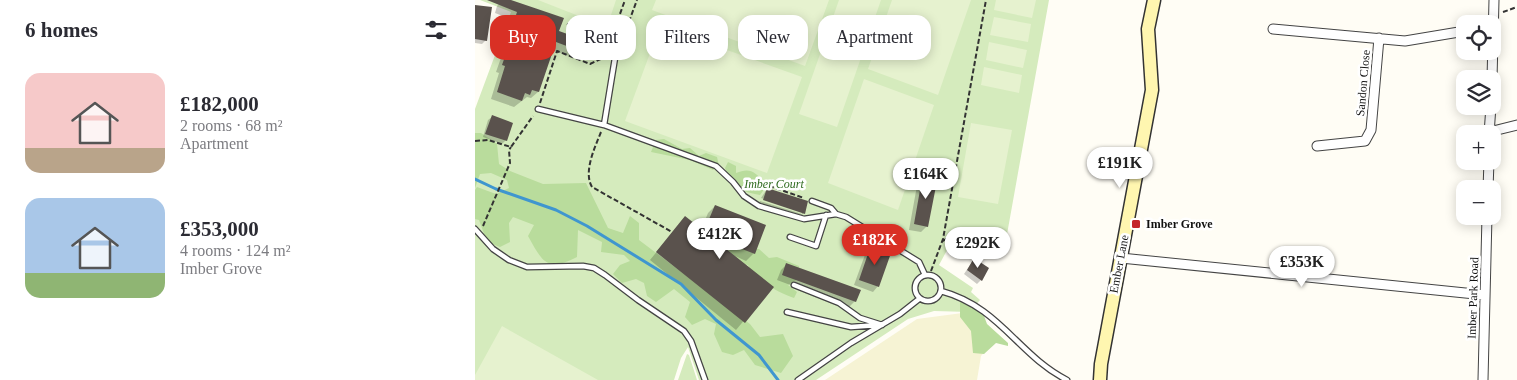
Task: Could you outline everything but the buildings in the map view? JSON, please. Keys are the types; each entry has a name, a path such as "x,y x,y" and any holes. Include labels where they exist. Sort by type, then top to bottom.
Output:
{"main road":[{"name":"Ember Lane","path":"1099,380 1152,90 1148,29 1154,0"}],"street":[{"path":"1494,0 1495,14"},
{"name":"Sandon Close","path":"1273,29 1405,41 1456,32"},
{"name":"Sandon Close","path":"1317,146 1365,141 1371,130 1379,38"},
{"path":"1501,130 1517,125"},
{"name":"Imber Park Road","path":"1483,380 1487,225"},
{"path":"1121,258 1485,295"}],"lane":[{"path":"604,125 615,70 614,60"},
{"path":"538,109 604,125 717,166 744,196 759,206 804,219 836,214"},
{"path":"812,200 831,208 836,214 861,225 919,262 927,275 939,282 941,291"},
{"path":"790,237 817,246 826,215"},
{"path":"475,229 493,250 509,260 527,267 583,266 594,268 605,275 638,300 684,330 691,341 705,380"},
{"path":"919,299 914,286 918,279 927,275"},
{"path":"794,285 839,303 860,318 882,325"},
{"path":"800,378 851,343 906,310 919,299 932,301 941,291"},
{"path":"941,291 967,300 985,311 1052,373 1067,380"},
{"path":"787,312 851,327 882,325"}],"path":[{"path":"620,15 625,0"},
{"path":"632,15 637,0"},
{"path":"927,275 942,242 986,0"},
{"path":"1495,14 1517,7"},
{"path":"480,234 497,197 509,163 509,150 538,109 557,51 566,55"},
{"path":"579,60 589,64 598,60"},
{"path":"604,125 588,172 588,180 592,187 672,232"},
{"path":"475,141 488,140 511,147"},
{"path":"769,186 812,200"},
{"path":"785,191 787,186"},
{"path":"942,242 949,237"}],"shaded area":[{"path":"970,312 998,337 981,356 977,380 825,380 917,319"}],"green space":[{"name":"Imber Court","path":"480,0 1049,0 1004,251 952,241 939,265 973,288 971,292 980,300 970,312 934,311 908,319 816,380 699,380 688,347 681,358 674,380 475,380 475,109 493,60 556,60 556,15 510,15 511,12"},
{"path":"538,0 616,0 611,15 576,15"},
{"path":"656,0 829,0 824,15 818,15 818,30 808,58 808,15 738,15 738,41 728,38 728,15 666,15 652,10"},
{"path":"839,0 881,0 876,15 834,15"},
{"path":"892,0 971,0 938,95 868,69 871,60 931,60 931,15 887,15"},
{"path":"996,0 1036,0 1032,18 994,10"},
{"path":"994,17 1031,24 1028,42 990,35"},
{"path":"989,42 1027,50 1023,68 986,60"},
{"path":"728,50 738,54 738,60 755,60 802,77 767,173 625,121 647,60 728,60"},
{"path":"789,60 807,60 805,66"},
{"path":"818,60 860,60 837,127 799,114"},
{"path":"984,67 1022,75 1019,93 981,85"},
{"path":"864,79 934,105 898,210 828,183"},
{"path":"971,123 1012,130 998,204 958,197"},
{"path":"475,133 481,133 497,144 499,164 510,171 543,184 586,183 608,228 623,233 630,216 639,223 639,240 750,324 760,337 783,334 793,356 781,373 755,365 744,350 733,355 722,352 714,334 716,324 705,319 692,325 685,317 690,302 674,289 656,302 647,296 644,283 636,279 622,283 613,274 620,265 630,261 624,255 601,252 602,242 578,230 577,257 559,264 547,262 538,253 528,236 534,225 513,217 509,223 510,242 500,247 487,242 479,220 475,219 475,190 477,187 496,194 509,188 507,180 491,173 480,174 475,188"},
{"path":"664,139 682,149 690,148 699,156 706,153 717,157 719,166 713,170 690,160 651,152 656,140"},
{"path":"728,162 736,166 736,173 745,170 755,173 761,178 765,188 760,195 742,190 734,184 725,168"},
{"path":"732,247 759,249 769,258 777,257 799,266 800,278 788,285 797,292 794,298 761,281 755,276 748,265 735,263 726,256"},
{"path":"960,302 980,305 987,324 1008,343 1008,346 996,343 984,354 973,353 971,331 960,317"},
{"path":"502,326 598,380 475,380 475,375"},
{"path":"687,354 689,355 697,380 678,380"}],"waterway":[{"path":"475,179 496,189 556,210 587,226 681,284 716,320 759,355 778,380"}],"place":[{"name":"Imber Grove","path":"1136,224"}]}
